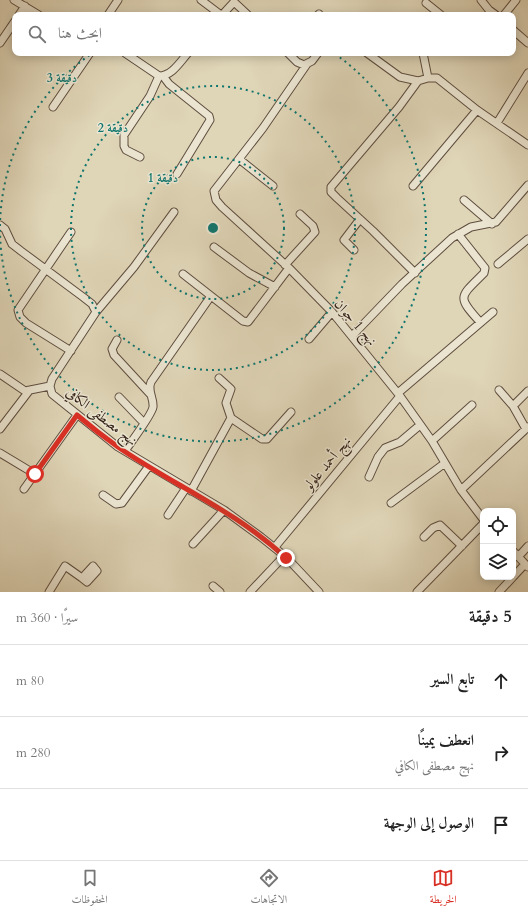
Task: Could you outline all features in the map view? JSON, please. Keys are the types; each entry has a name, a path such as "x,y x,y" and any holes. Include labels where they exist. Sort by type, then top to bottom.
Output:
{"street":[{"path":"14,0 23,3 35,12"},
{"path":"110,12 118,0"},
{"path":"201,0 217,12"},
{"path":"481,0 492,12"},
{"path":"506,12 516,0"},
{"path":"224,12 234,1 245,12"},
{"path":"426,3 437,12"},
{"path":"0,43 12,25"},
{"path":"516,33 528,43"},
{"path":"54,107 88,56"},
{"path":"130,56 161,76 209,116 210,120 177,174"},
{"path":"140,157 126,150 124,146 124,135 150,96 161,76 170,73 185,56"},
{"path":"291,56 301,65 307,64"},
{"name":"نهج 1 جوان","path":"315,56 307,64 239,159 216,187 214,191 216,200 332,312 399,395 432,441 461,490 480,515"},
{"path":"371,56 400,77 418,80 437,78 477,110 528,145"},
{"path":"424,56 428,78"},
{"path":"497,124 528,72"},
{"path":"415,273 331,192 330,187 399,108 418,80"},
{"path":"413,186 477,110"},
{"path":"239,159 273,186"},
{"path":"352,336 415,273 458,234 471,227 496,222 528,185"},
{"path":"464,200 492,224"},
{"name":"نهج مصطفى الكافي","path":"174,212 134,267 96,312 52,379 50,386 52,394 125,451 224,510 275,547 319,592"},
{"path":"183,274 243,321 248,322 275,287 287,267 315,232 313,226 300,214"},
{"path":"354,250 344,240 360,219"},
{"path":"0,225 5,229 12,244 92,304 96,312"},
{"path":"71,232 18,310 20,317 26,322 71,350"},
{"path":"458,234 485,268 484,273 464,295 463,300 465,305 480,322"},
{"path":"498,264 528,239"},
{"path":"214,247 249,273 275,287"},
{"path":"125,451 153,408 150,394 151,382 211,296"},
{"path":"309,339 332,312"},
{"name":"نهج أحمد علولو","path":"275,547 399,395 493,312"},
{"path":"117,340 112,349 114,355 150,394"},
{"path":"0,374 22,390 29,392 50,386"},
{"path":"220,378 231,389 226,403 231,418 262,439 267,439 291,412"},
{"path":"461,490 527,428 513,406 499,390"},
{"path":"513,406 528,391"},
{"path":"0,429 29,392"},
{"path":"119,397 144,422"},
{"path":"432,441 472,405"},
{"path":"24,489 77,415"},
{"path":"168,515 189,489 231,418"},
{"path":"369,477 378,457 385,448 400,442 420,425"},
{"path":"0,453 35,474"},
{"path":"391,503 445,463"},
{"path":"103,495 116,504 122,503 149,466"},
{"path":"193,544 224,510"},
{"path":"424,537 433,528 440,525 462,546"},
{"path":"417,592 480,527"},
{"path":"516,574 527,565 516,554 528,546"},
{"path":"250,592 284,556"},
{"path":"49,592 65,566 82,578"},
{"path":"499,592 510,580"},
{"path":"213,586 220,592"}],"route":[{"path":"35,474 77,415 118,447 224,510 275,547 286,558"}]}
